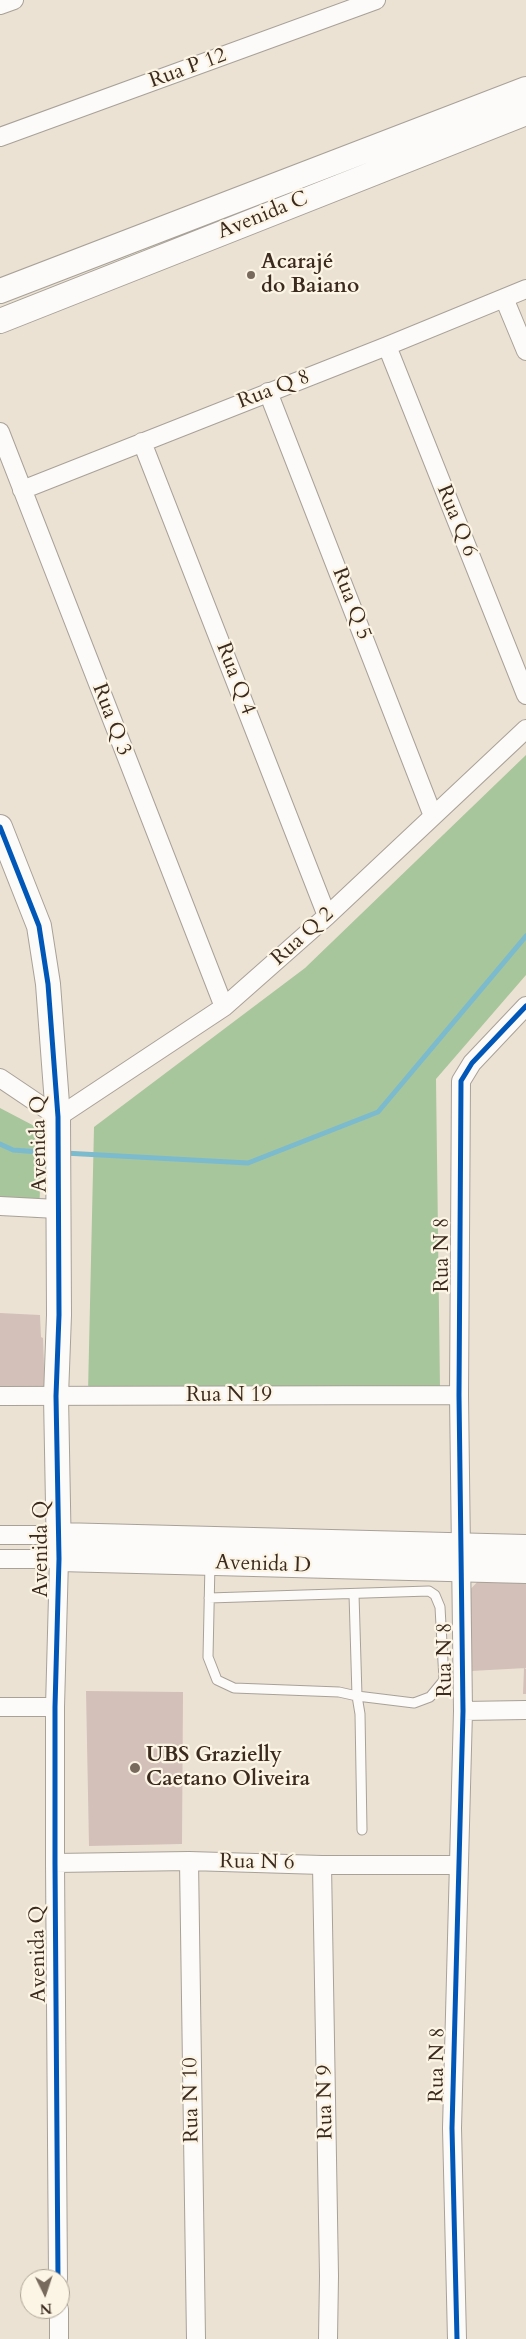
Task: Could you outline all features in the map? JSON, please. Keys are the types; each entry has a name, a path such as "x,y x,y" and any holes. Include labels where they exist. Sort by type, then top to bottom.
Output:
{"street":[{"path":"0,5 14,0"},
{"name":"Rua P 12","path":"0,137 376,0"},
{"name":"Avenida C","path":"0,291 526,90"},
{"name":"Avenida C","path":"0,321 526,113"},
{"name":"Rua Q 8","path":"22,490 387,346 526,288"},
{"path":"504,298 526,351"},
{"name":"Rua Q 6","path":"387,346 526,695"},
{"name":"Rua Q 5","path":"268,392 433,816"},
{"name":"Rua Q 3","path":"0,432 224,1008"},
{"name":"Rua Q 4","path":"142,442 327,916"},
{"name":"Rua Q 2","path":"58,1117 224,1008 327,916 526,729"},
{"name":"Avenida Q","path":"0,827 39,926 48,984 58,1117 59,1315 56,1396 59,1559 55,1707 58,2269"},
{"name":"Rua N 8","path":"456,2339 452,2128 463,1711 458,1395 461,1082 472,1063 526,1006"},
{"path":"0,1078 58,1117"},
{"path":"0,1206 57,1209"},
{"name":"Rua N 19","path":"0,1396 458,1395"},
{"name":"Avenida D","path":"0,1534 526,1547"},
{"name":"Avenida D","path":"0,1559 526,1571"},
{"path":"0,1707 55,1707"},
{"path":"463,1711 526,1710"},
{"name":"Rua N 6","path":"55,1864 189,1861 322,1865 459,1865"},
{"name":"Rua N 10","path":"189,1861 196,2339"},
{"name":"Rua N 9","path":"322,1865 329,2276 328,2339"},
{"path":"59,2319 59,2339"}],"lane":[{"path":"209,1598 429,1591 435,1595 440,1607 444,1680 430,1697 414,1703 339,1692 234,1688 218,1680 208,1657 209,1598 210,1563"},
{"path":"354,1594 357,1696 360,1714 362,1830"}],"green space":[{"path":"526,755 526,975 436,1079 440,1388 88,1392 94,1127 305,968"},
{"path":"0,1108 42,1130 39,1218 0,1213"}],"building":[{"path":"0,1313 40,1315 41,1337 43,1338 45,1392 0,1391"},
{"path":"480,1579 526,1583 526,1668 471,1671 472,1645 467,1593"},
{"path":"524,1668 526,1669 526,1694 523,1694"},
{"name":"UBS Grazielly Caetano Oliveira","path":"86,1691 183,1692 182,1844 89,1846"}],"waterway":[{"path":"64,1153 248,1163 378,1112 526,936"},
{"path":"0,1144 13,1150 53,1153"}],"cycle path":[{"path":"0,827 39,926 48,984 58,1117 59,1315 56,1396 59,1559 55,1707 58,2269"},
{"path":"457,2339 452,2128 463,1711 459,1395 461,1081 472,1063 526,1006"}],"place":[{"name":"Acarajé do Baiano","path":"251,275"},
{"name":"UBS Grazielly Caetano Oliveira","path":"135,1768"}]}
